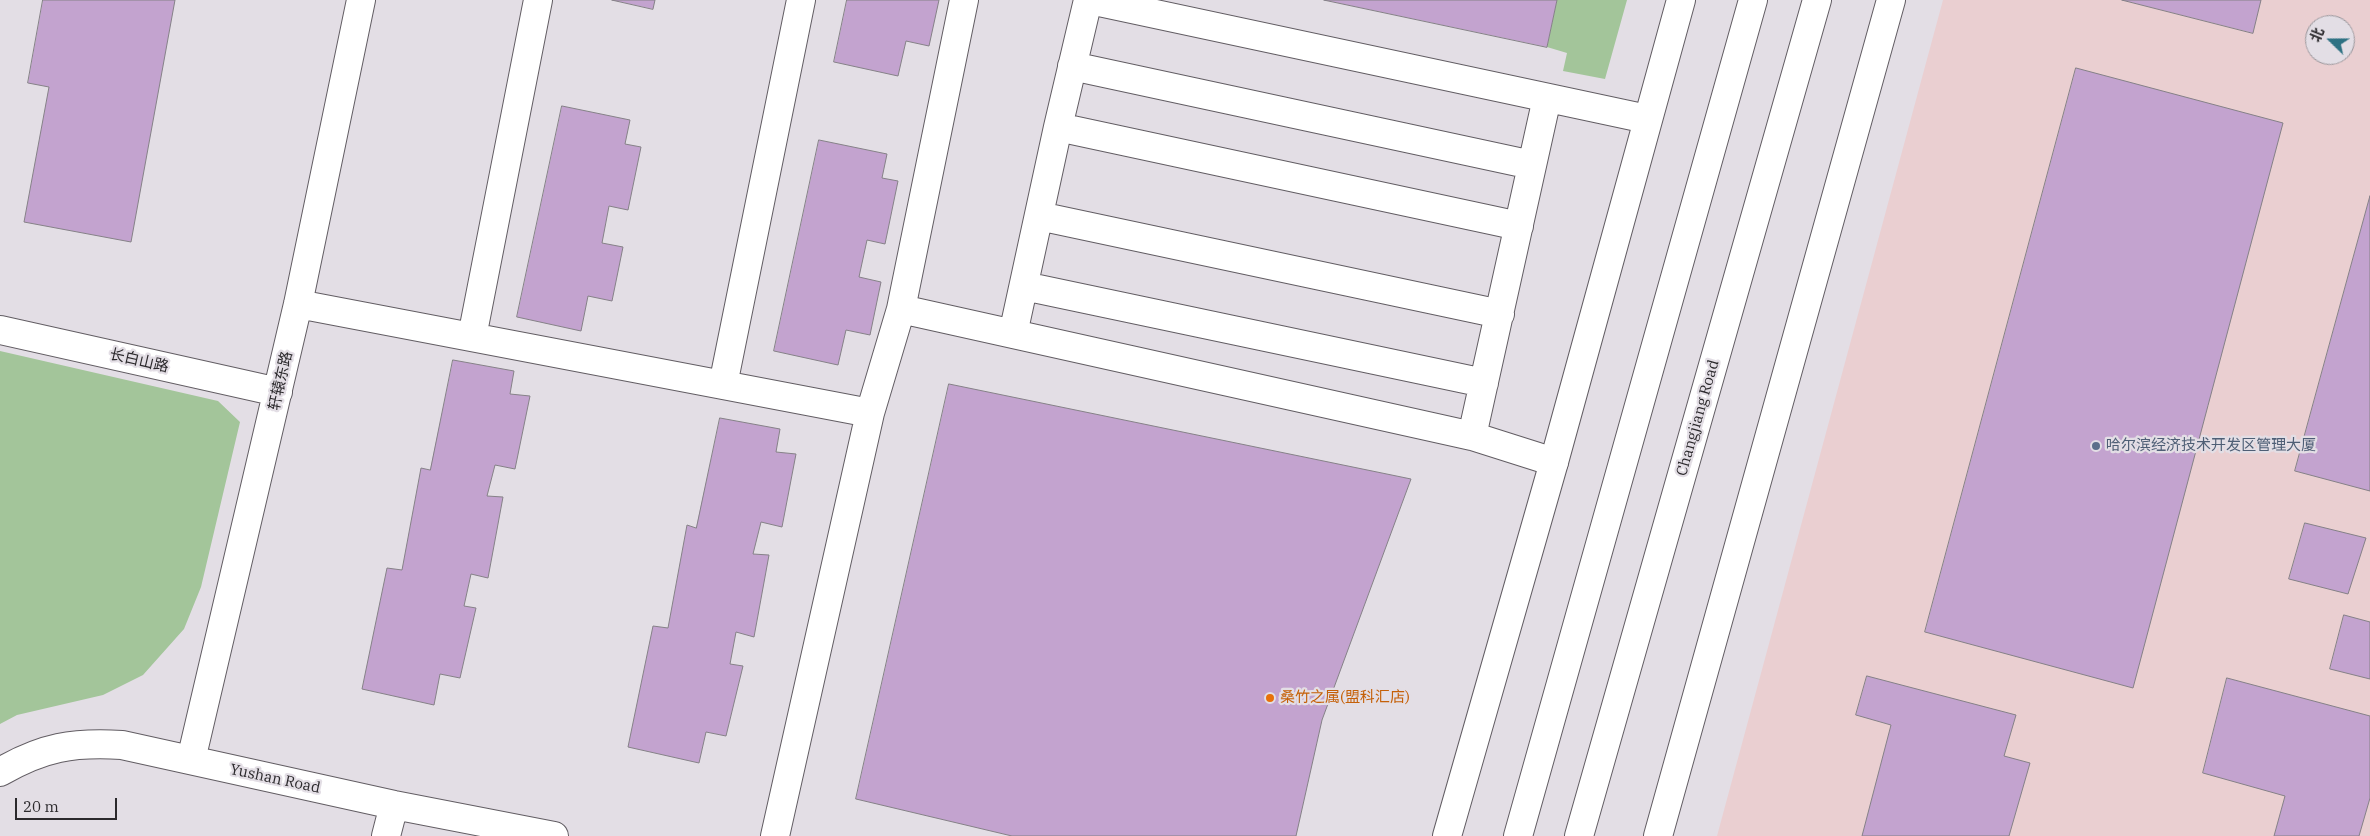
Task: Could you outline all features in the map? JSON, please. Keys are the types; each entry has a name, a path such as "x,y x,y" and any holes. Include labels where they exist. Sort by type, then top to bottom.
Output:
{"main road":[{"name":"轩辕东路","path":"191,760 298,304 360,0"},
{"path":"472,337 538,0"},
{"path":"724,385 801,0"},
{"path":"775,836 870,413 901,309 964,0"},
{"path":"1013,334 1058,127 1089,0 1647,118"},
{"path":"1447,836 1554,462 1647,118 1681,0"},
{"path":"1518,836 1753,0"},
{"name":"Changjiang Road","path":"1579,836 1817,0"},
{"path":"1658,836 1891,0"},
{"path":"1072,66 1532,165"},
{"path":"1472,436 1547,98"},
{"path":"1058,127 1519,226"},
{"path":"1040,216 1500,314"},
{"path":"1024,286 1484,382"},
{"path":"298,304 870,413"},
{"path":"901,309 1472,436 1554,462"},
{"name":"长白山路","path":"0,330 278,392"},
{"name":"Yushan Road","path":"0,772 47,749 78,745 122,745 394,805 554,836"},
{"path":"386,836 394,805"}],"shaded area":[{"name":"哈尔滨经济技术开发区管理大厦","path":"1943,0 2370,0 2370,836 1717,836"}],"green space":[{"path":"1557,0 1627,0 1605,79 1563,71 1567,53 1547,47"},
{"path":"0,351 218,401 240,422 201,587 184,629 143,675 103,695 17,715 0,724"}],"building":[{"path":"43,0 175,0 131,242 24,222 49,87 28,83"},
{"path":"612,0 655,0 653,9"},
{"path":"847,0 939,0 929,46 906,41 898,76 834,62"},
{"path":"1324,0 1557,0 1547,47"},
{"path":"2122,0 2261,0 2253,33"},
{"path":"2076,68 2283,123 2133,688 1925,632"},
{"path":"562,106 630,120 625,144 641,147 628,210 609,206 602,243 623,247 612,301 588,296 581,331 517,317"},
{"path":"819,140 887,154 882,178 898,181 885,244 867,240 859,277 881,282 870,335 846,330 838,365 774,351"},
{"path":"2370,196 2370,491 2295,471"},
{"path":"453,360 514,371 510,394 530,396 515,469 495,465 487,496 503,497 488,578 471,574 464,606 476,608 460,678 440,674 434,705 362,689 387,568 402,570 421,468 430,470"},
{"path":"949,384 1411,479 1322,720 1296,836 1012,836 856,799"},
{"path":"720,418 780,429 776,452 796,454 782,527 761,522 753,554 769,555 754,637 736,632 730,664 743,666 726,736 706,732 699,763 628,747 653,626 668,628 687,525 696,528"},
{"path":"2305,523 2366,538 2348,594 2289,579"},
{"path":"2344,615 2370,622 2370,679 2330,669"},
{"path":"1867,676 2016,715 2004,756 2030,763 2009,836 1862,836 1891,725 1856,715"},
{"path":"2227,678 2370,716 2370,798 2359,836 2274,836 2285,796 2203,773"}],"place":[{"name":"哈尔滨经济技术开发区管理大厦","path":"2096,446"},
{"name":"桑竹之属(盟科汇店)","path":"1270,698"}]}
